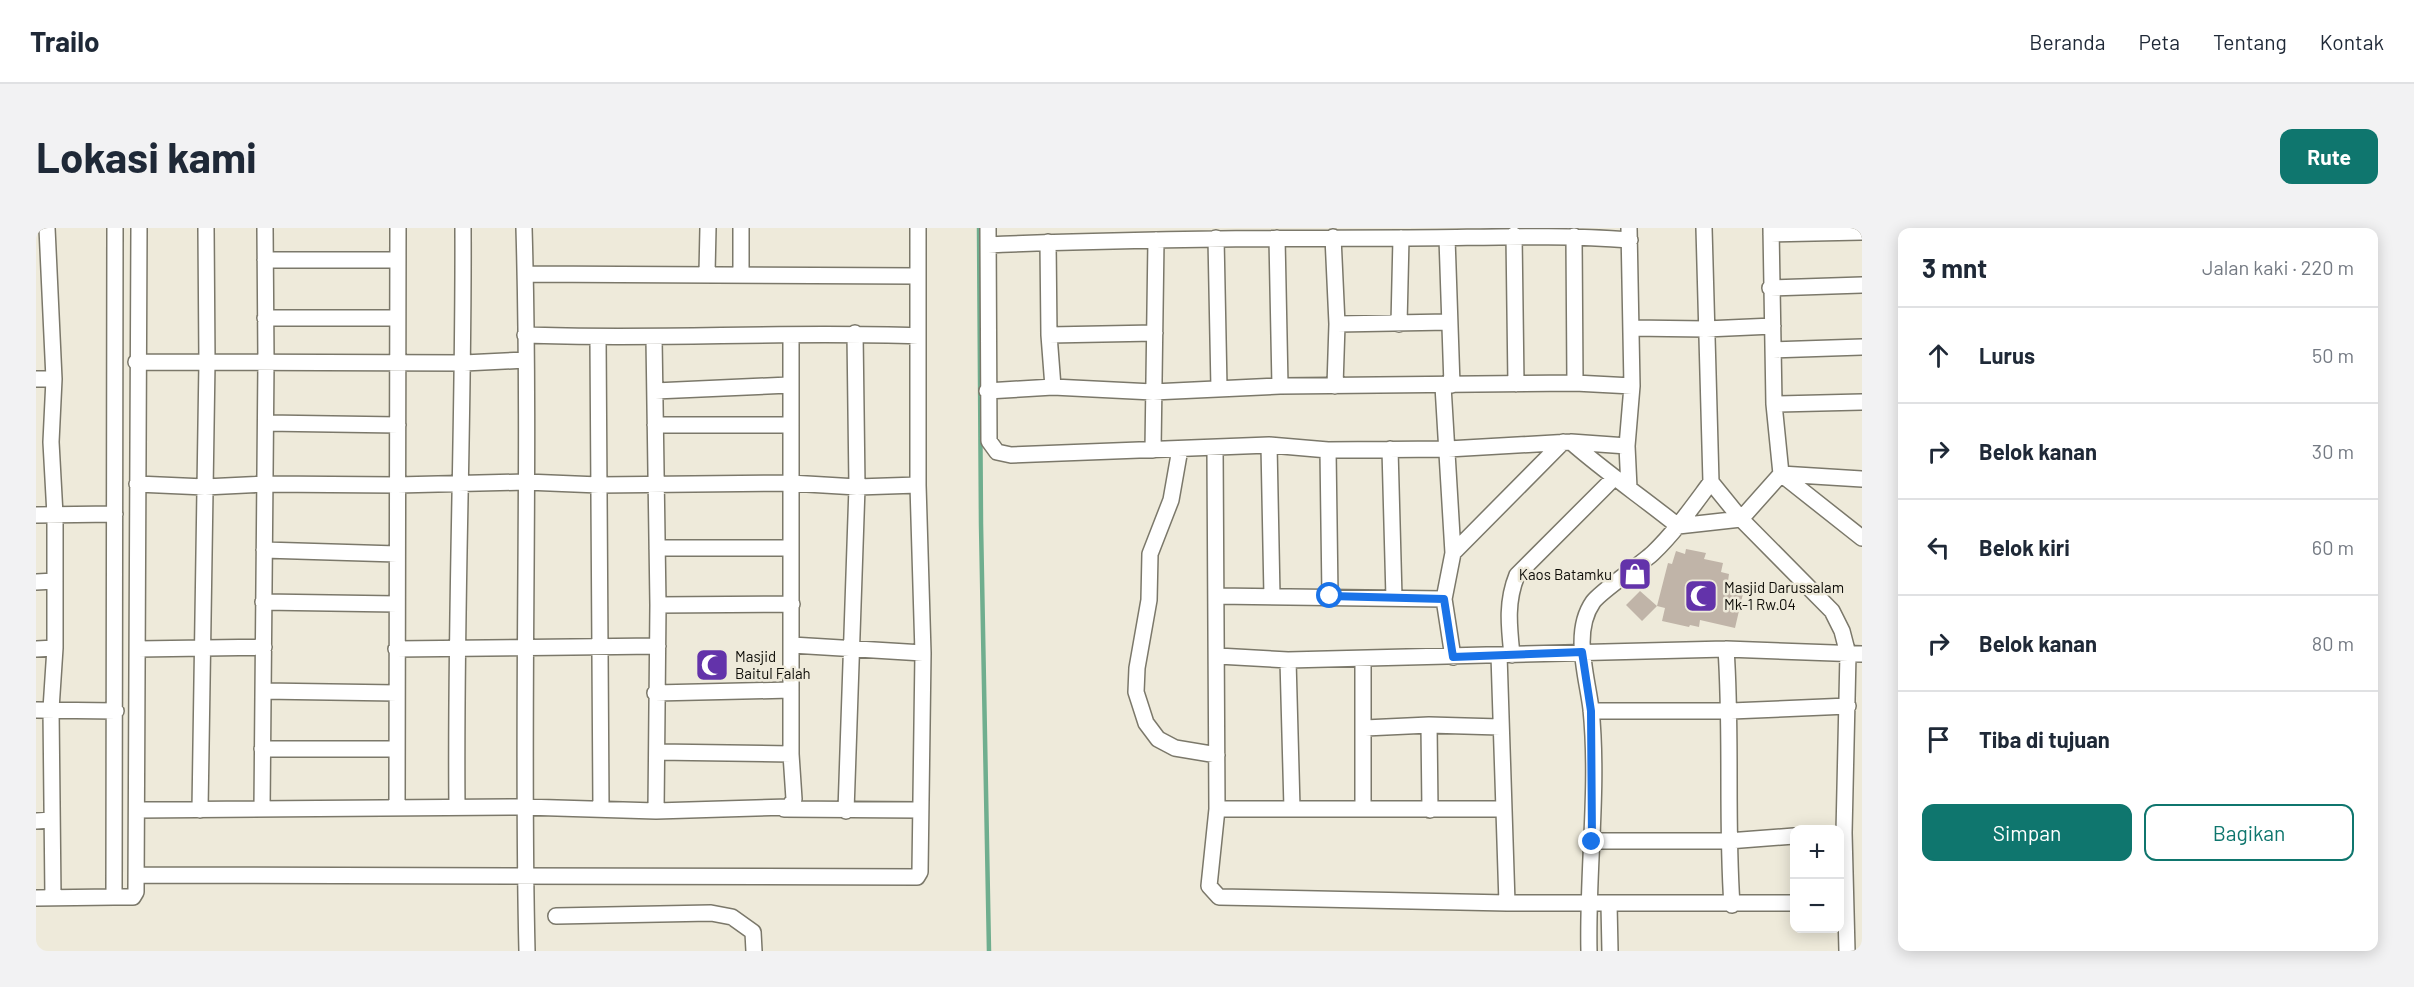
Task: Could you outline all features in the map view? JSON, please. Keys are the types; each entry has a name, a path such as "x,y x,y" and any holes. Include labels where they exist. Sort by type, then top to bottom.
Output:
{"street":[{"path":"47,228 43,271 54,379 43,441 55,515 55,648 44,710 52,820 53,898"},
{"path":"114,897 115,228"},
{"path":"36,898 135,896 138,649 136,362 139,228"},
{"path":"200,810 207,362 206,228"},
{"path":"262,809 266,484 265,228"},
{"path":"398,228 396,649 398,807"},
{"path":"457,807 455,647 464,363 463,228"},
{"path":"524,228 527,648 524,807 527,951"},
{"path":"707,273 708,228"},
{"path":"741,228 741,275"},
{"path":"135,875 914,878 920,873 919,810 923,653 918,485 918,228"},
{"path":"988,228 989,441 997,452 1011,455 1269,445 1328,450 1448,449 1567,442 1627,446"},
{"path":"1704,228 1711,482 1741,519 1832,611 1855,654 1848,706 1842,825"},
{"path":"1862,232 1771,231 1770,288 1774,404 1781,474 1862,538"},
{"path":"988,245 1216,238 1235,232 1277,238 1447,238 1629,234 1632,386 1627,446 1629,488"},
{"path":"1514,235 1516,384"},
{"path":"1574,236 1575,382"},
{"path":"1333,237 1337,324 1335,386"},
{"path":"1216,238 1219,388"},
{"path":"1277,238 1280,386"},
{"path":"1399,324 1401,238"},
{"path":"1447,238 1448,449 1454,553 1444,599 1453,657"},
{"path":"1153,450 1156,240"},
{"path":"1048,242 1049,335 1053,387"},
{"path":"265,260 398,260"},
{"path":"525,274 707,273 917,276"},
{"path":"1770,288 1862,285"},
{"path":"265,318 397,318"},
{"path":"1337,324 1449,322"},
{"path":"1631,328 1706,329 1773,326"},
{"path":"525,335 654,338 855,333 918,336"},
{"path":"846,812 857,487 855,333"},
{"path":"1049,335 1155,333"},
{"path":"784,809 794,799 791,754 790,336"},
{"path":"598,338 601,809"},
{"path":"654,338 658,605 656,811"},
{"path":"1773,350 1862,346"},
{"path":"136,362 464,363 526,360"},
{"path":"36,379 54,379"},
{"path":"987,391 1053,387 1153,392 1280,386 1575,382 1632,386"},
{"path":"655,391 789,385"},
{"path":"1774,404 1862,402"},
{"path":"266,423 398,425"},
{"path":"655,425 791,424"},
{"path":"1567,442 1678,526 1741,519 1781,474"},
{"path":"1454,553 1567,442"},
{"path":"1269,445 1272,596"},
{"path":"1215,448 1218,656 1217,809 1209,886 1219,897 1588,904 1790,903"},
{"path":"1180,449 1172,500 1150,554 1149,600 1137,669 1136,692 1146,723 1158,739 1175,748 1217,755"},
{"path":"1390,449 1394,598"},
{"path":"1328,450 1330,596"},
{"path":"1781,474 1862,479"},
{"path":"1507,903 1500,727 1510,592 1517,574 1613,479"},
{"path":"137,484 205,487 266,484 397,485 526,482 790,483 857,487 918,485"},
{"path":"1589,951 1588,904 1592,842 1591,711 1582,652 1583,625 1593,601 1655,551 1678,526 1711,482"},
{"path":"36,515 115,514"},
{"path":"657,548 790,548"},
{"path":"264,550 397,554"},
{"path":"36,582 55,581"},
{"path":"1216,596 1444,599"},
{"path":"264,602 397,604"},
{"path":"658,605 792,604"},
{"path":"792,645 923,653"},
{"path":"396,649 658,646"},
{"path":"138,649 264,647"},
{"path":"36,649 55,648"},
{"path":"1218,656 1288,660 1726,650 1855,654"},
{"path":"1726,650 1731,711 1728,841 1732,905"},
{"path":"1364,659 1364,808"},
{"path":"1288,660 1292,808"},
{"path":"656,693 791,690"},
{"path":"263,691 397,693"},
{"path":"1591,711 1731,711 1848,706"},
{"path":"44,710 116,711"},
{"path":"1365,728 1429,725 1500,727"},
{"path":"1429,725 1430,810"},
{"path":"262,749 397,749"},
{"path":"657,752 791,754"},
{"path":"137,810 398,807 524,807 656,811 919,810"},
{"path":"1217,809 1503,809"},
{"path":"36,821 52,820"},
{"path":"1592,842 1728,841 1790,836"},
{"path":"1844,902 1862,901"},
{"path":"1609,904 1610,951"},
{"path":"556,916 711,913 732,916 753,932 754,951"},
{"path":"1844,914 1847,951"}],"building":[{"name":"Masjid Darussalam Mk-1 Rw.04","path":"1686,549 1706,553 1704,559 1723,563 1721,572 1729,574 1728,581 1745,585 1735,628 1700,620 1699,627 1662,621 1665,608 1657,606 1668,563 1672,564 1676,551 1685,554"},
{"path":"1640,591 1657,606 1642,621 1626,605"}],"waterway":[{"path":"979,228 981,524 989,951"}],"place":[{"name":"Kaos Batamku","path":"1635,574"},
{"name":"Masjid Darussalam Mk-1 Rw.04","path":"1701,596"},
{"name":"Masjid Baitul Falah","path":"712,665"}],"route":[{"path":"1330,596 1444,599 1453,657 1582,652 1591,711 1592,842"}]}
